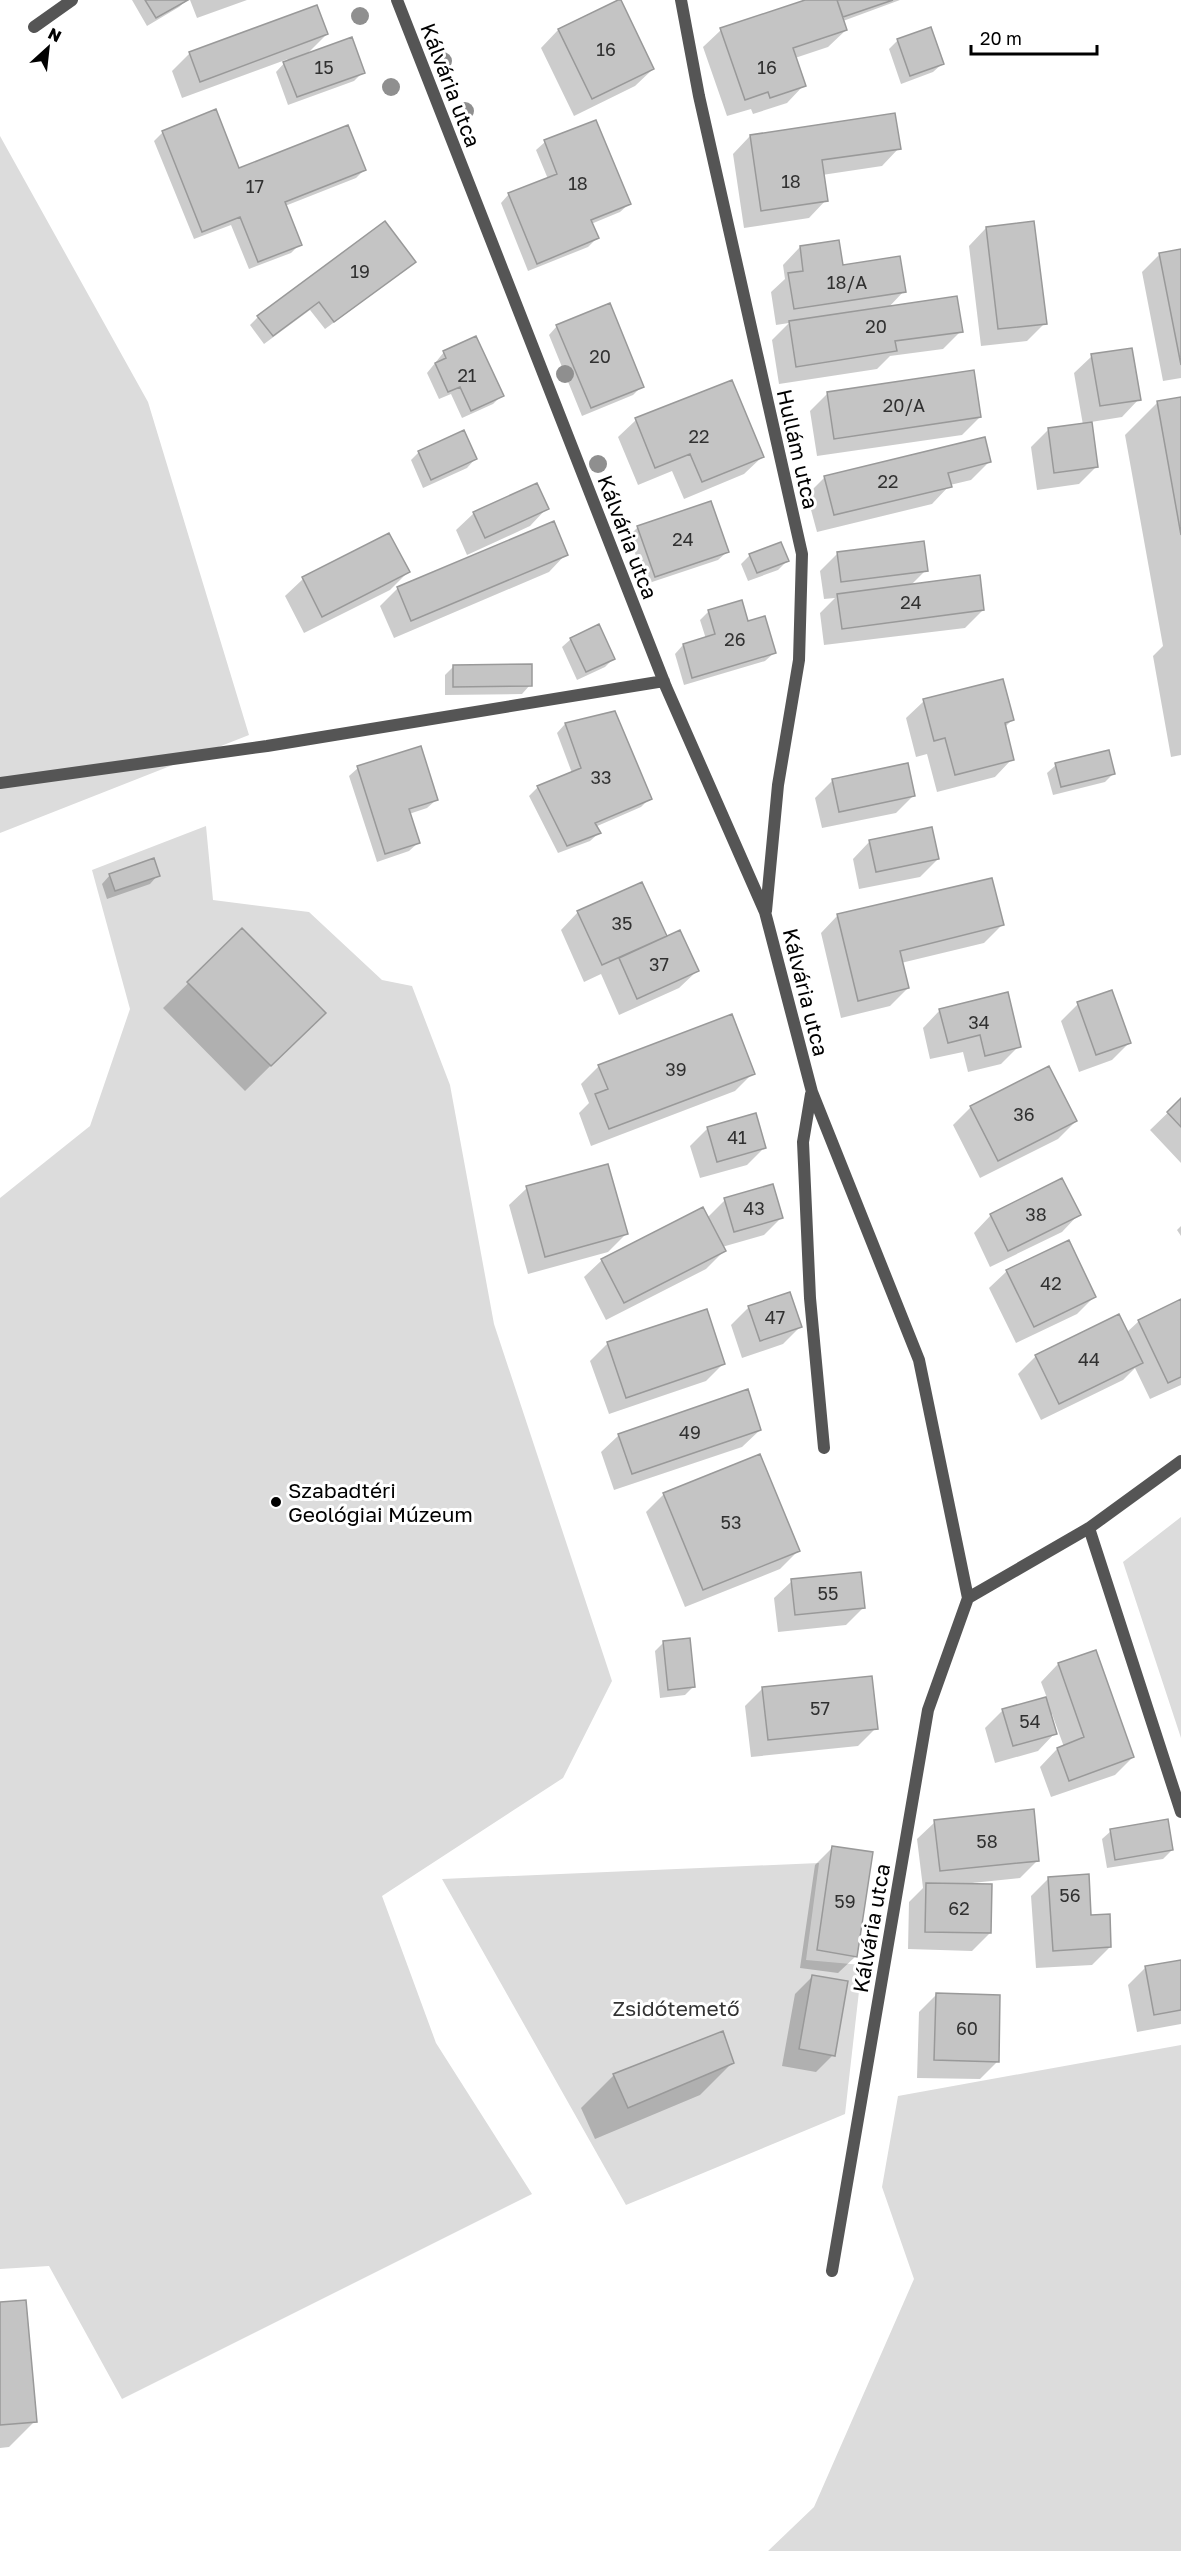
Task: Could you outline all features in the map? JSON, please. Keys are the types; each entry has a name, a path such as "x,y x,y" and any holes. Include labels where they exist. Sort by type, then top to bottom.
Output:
{"street":[{"path":"34,27 72,0"},
{"name":"Kálvária utca","path":"397,0 664,681 765,912 812,1092 919,1360 968,1598 928,1710 832,2271"},
{"name":"Hullám utca","path":"681,0 699,96 802,554 799,660 778,785 765,912"},
{"path":"0,783 267,746 664,681"},
{"name":"Kálvária utca","path":"812,1092 803,1142 810,1298 824,1448"},
{"path":"968,1598 1089,1528 1181,1461"},
{"path":"1089,1528 1181,1812"}],"green space":[{"path":"0,136 148,402 249,735 0,833"},
{"name":"Szabadtéri Geológiai Múzeum","path":"206,826 213,900 309,912 382,980 412,986 450,1085 494,1324 612,1681 563,1778 382,1896 436,2043 532,2194 122,2399 49,2266 0,2269 0,1198 90,1126 130,1009 92,870"},
{"path":"1181,1517 1181,1738 1123,1562"},
{"name":"Zsidótemető","path":"819,1863 806,1960 862,1965 845,2114 626,2205 442,1879"},
{"path":"1181,2045 1181,2551 768,2551 814,2507 914,2279 882,2187 898,2096"}],"building":[{"path":"145,0 188,0 156,18"},
{"path":"621,0 654,69 592,99 558,29"},
{"path":"805,0 837,0 847,30 793,48 806,86 770,98 768,92 745,100 720,28"},
{"path":"837,0 893,0 843,17"},
{"path":"317,5 328,34 200,82 189,52"},
{"path":"931,27 944,64 910,76 897,39"},
{"path":"352,37 365,73 297,97 283,62"},
{"path":"216,109 239,168 348,125 366,170 285,202 302,245 258,262 240,217 202,232 162,131"},
{"path":"895,113 901,149 822,160 828,201 761,211 750,135"},
{"path":"596,120 631,204 591,220 599,238 537,264 508,193 557,174 544,140"},
{"path":"385,221 416,262 334,322 319,302 273,336 257,316"},
{"path":"1034,221 1047,324 998,329 986,227"},
{"path":"839,240 843,265 900,256 906,292 794,309 788,273 803,271 800,246"},
{"path":"1181,249 1181,365 1159,253"},
{"path":"957,296 963,332 895,341 897,351 796,367 789,321"},
{"path":"610,303 644,387 591,408 556,325"},
{"path":"476,336 504,396 471,411 460,387 448,392 435,363 446,358 443,351"},
{"path":"1132,348 1141,400 1100,406 1091,354"},
{"path":"974,370 981,417 834,439 827,392"},
{"path":"732,380 764,457 702,482 690,454 655,468 635,418"},
{"path":"1181,397 1181,535 1157,401"},
{"path":"1092,422 1098,467 1054,473 1048,428"},
{"path":"464,430 477,459 431,480 418,451"},
{"path":"985,437 991,462 948,473 952,487 834,515 824,476"},
{"path":"537,483 549,509 485,538 473,512"},
{"path":"711,501 729,552 655,577 637,526"},
{"path":"554,521 568,555 411,621 397,587"},
{"path":"389,533 410,572 322,617 302,577"},
{"path":"924,541 928,571 841,582 837,552"},
{"path":"781,542 789,561 757,573 749,554"},
{"path":"980,575 984,610 842,629 837,594"},
{"path":"742,600 748,621 765,616 776,653 692,678 683,644 715,634 708,610"},
{"path":"599,624 615,659 586,672 570,638"},
{"path":"532,664 532,686 453,687 453,665"},
{"path":"1003,679 1014,720 1005,723 1014,760 955,775 945,738 934,741 923,699"},
{"path":"615,711 652,799 595,823 601,833 567,846 537,786 581,768 565,723"},
{"path":"421,746 438,800 409,809 420,843 385,854 357,766"},
{"path":"1109,750 1115,774 1061,787 1055,763"},
{"path":"908,763 915,796 839,812 832,779"},
{"path":"932,827 939,859 876,872 869,840"},
{"path":"154,858 160,876 115,891 109,874"},
{"path":"992,878 1004,925 900,951 909,988 858,1001 837,914"},
{"path":"642,882 667,936 602,965 577,911"},
{"path":"242,928 326,1013 271,1066 187,982"},
{"path":"680,930 699,971 637,999 619,958"},
{"path":"1112,990 1131,1043 1096,1055 1077,1002"},
{"path":"1008,992 1021,1047 985,1056 980,1035 948,1043 939,1009"},
{"path":"732,1014 755,1074 609,1129 595,1094 608,1089 598,1065"},
{"path":"1049,1066 1077,1121 998,1161 970,1106"},
{"path":"1181,1098 1181,1127 1167,1112"},
{"path":"756,1113 766,1148 717,1162 707,1127"},
{"path":"608,1164 628,1234 545,1257 526,1186"},
{"path":"1062,1178 1081,1215 1008,1251 990,1214"},
{"path":"773,1184 783,1218 734,1232 724,1198"},
{"path":"703,1207 726,1251 624,1303 601,1259"},
{"path":"1069,1240 1096,1297 1034,1327 1006,1270"},
{"path":"790,1292 802,1327 760,1341 748,1306"},
{"path":"1181,1299 1181,1377 1168,1383 1138,1320"},
{"path":"707,1309 725,1364 626,1398 607,1342"},
{"path":"1119,1314 1143,1363 1059,1404 1035,1355"},
{"path":"748,1389 761,1430 632,1474 618,1434"},
{"path":"760,1454 800,1551 703,1590 663,1493"},
{"path":"861,1572 865,1608 795,1615 791,1579"},
{"path":"690,1638 695,1687 668,1690 663,1641"},
{"path":"1096,1650 1134,1757 1069,1781 1057,1748 1084,1737 1058,1663"},
{"path":"872,1676 878,1729 768,1740 762,1687"},
{"path":"1046,1697 1057,1734 1013,1746 1002,1709"},
{"path":"1034,1809 1039,1861 940,1871 934,1820"},
{"path":"1168,1819 1173,1850 1115,1860 1110,1829"},
{"path":"832,1846 873,1852 857,1957 817,1950"},
{"path":"1089,1874 1091,1915 1110,1914 1111,1947 1053,1951 1048,1877"},
{"path":"926,1883 992,1884 991,1933 925,1932"},
{"path":"1181,1960 1181,2010 1154,2015 1145,1966"},
{"path":"812,1975 848,1981 835,2056 799,2049"},
{"path":"936,1993 1000,1995 999,2062 934,2060"},
{"path":"723,2031 734,2063 628,2108 613,2074"},
{"path":"26,2300 37,2422 0,2425 0,2302"}],"place":[{"name":"Szabadtéri Geológiai Múzeum","path":"276,1502"}]}
